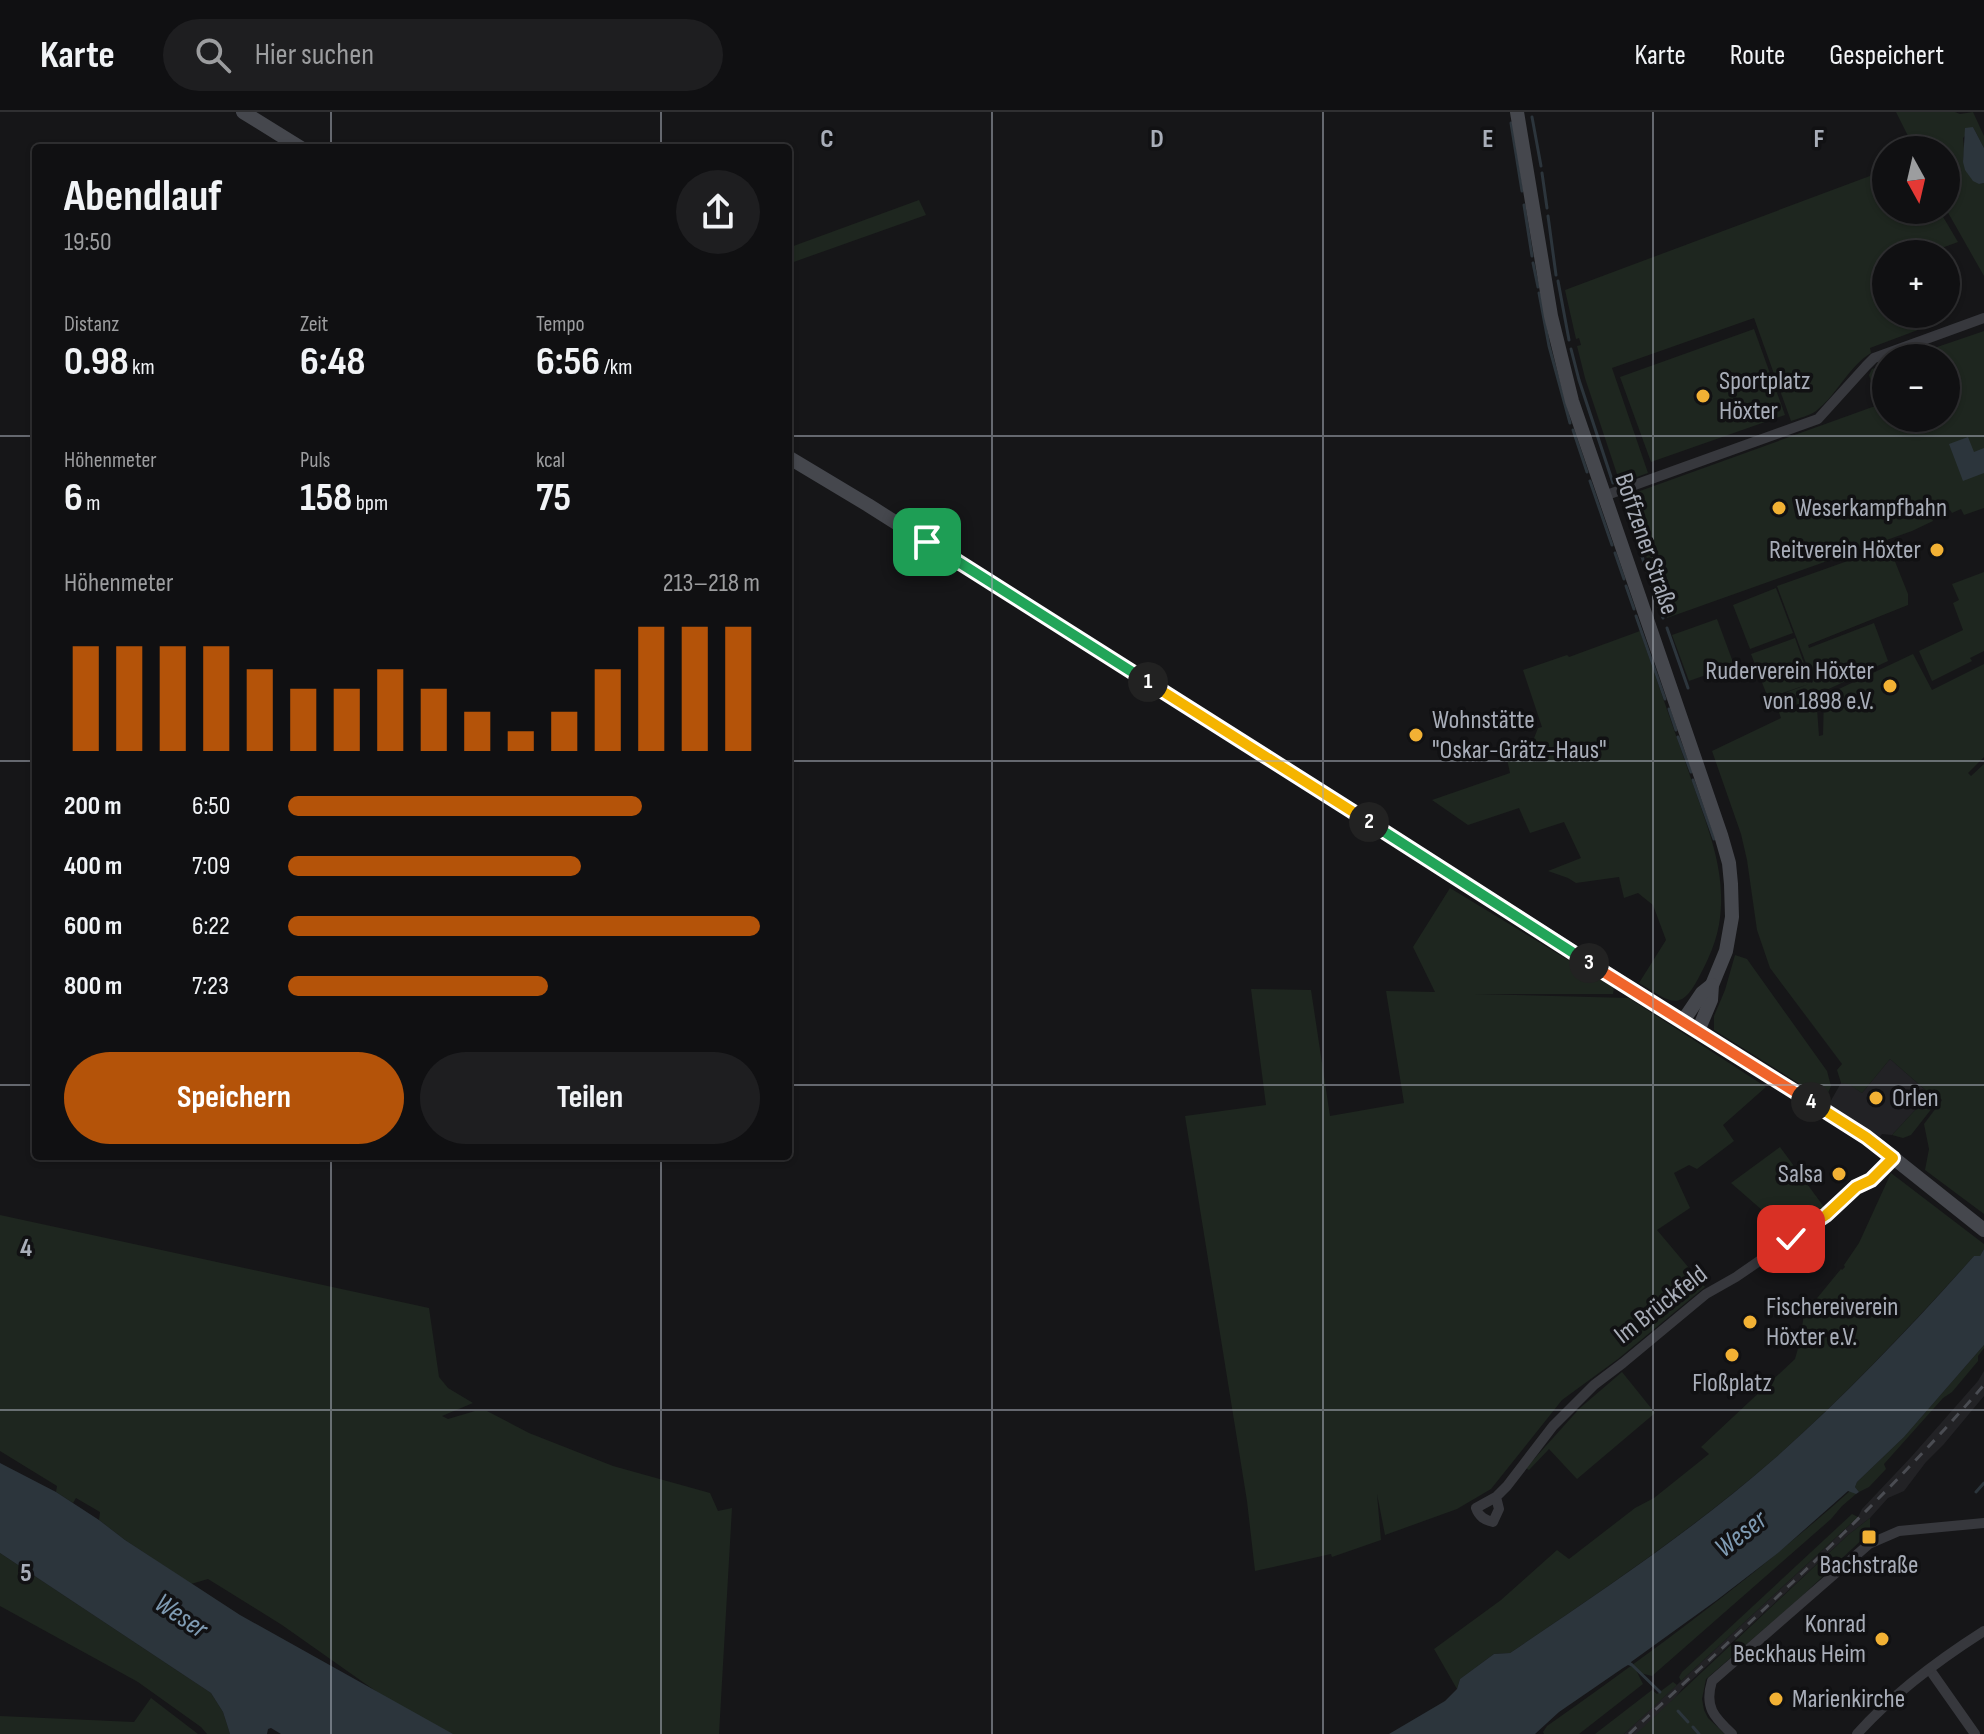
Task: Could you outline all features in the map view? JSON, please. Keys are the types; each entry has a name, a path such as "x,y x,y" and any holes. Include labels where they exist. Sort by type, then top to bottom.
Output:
{"main road":[{"path":"243,112 295,144"},
{"name":"Boffzener Straße","path":"1517,112 1546,289 1579,423 1729,863 1732,901 1730,936 1712,985 1711,1000 1698,1031"},
{"path":"792,459 1866,1137 1984,1230"},
{"name":"Boffzener Straße","path":"1683,1021 1702,993 1712,985"}],"street":[{"path":"1604,496 1818,419 1874,358 1984,318"},
{"name":"Im Brückfeld","path":"1496,1497 1499,1509 1493,1522 1480,1516 1476,1508 1496,1497 1507,1486 1553,1426 1594,1385 1706,1294 1826,1215 1856,1187 1871,1180 1893,1158"},
{"path":"1732,1734 1711,1710 1708,1693 1712,1681 1851,1557 1869,1544 1899,1531 1983,1525"},
{"path":"1857,1734 1926,1671 1984,1631"},
{"path":"1930,1670 1975,1734"}],"shaded area":[{"path":"1896,112 1973,112 1984,136 1984,148 1973,127 1963,138 1963,162 1979,184 1984,183 1984,276 1955,224 1960,224 1960,136 1908,136"},
{"path":"1872,175 1872,224 1947,224 1957,240 1872,240 1872,328 1923,328 1881,344 1872,344 1871,353 1813,413 1791,421 1754,318 1612,368 1648,473 1620,483 1585,378 1577,346 1581,345 1579,338 1576,339 1565,290"},
{"path":"919,200 926,215 792,263 792,247"},
{"name":"Sportplatz Höxter","path":"1754,329 1785,415 1651,462 1620,377"},
{"name":"Weserkampfbahn","path":"1984,331 1984,508 1964,515 1961,509 1952,513 1947,509 1944,514 1943,511 1931,515 1933,521 1912,531 1667,618 1626,496 1872,407 1872,432 1960,432 1960,344 1946,344"},
{"path":"1884,548 1890,549 1908,594 1908,605 1808,645 1809,648 1874,623 1888,661 1816,695 1819,736 1823,735 1824,696 1913,654 1932,690 1984,664 1984,757 1968,773 1971,776 1984,764 1984,1214 1925,1170 1929,1149 1924,1124 1942,1100 1940,1098 1911,1135 1903,1138 1892,1135 1930,1094 1890,1059 1862,1093 1841,1083 1837,1070 1842,1064 1770,968 1757,930 1741,834 1712,751 1781,718 1775,701 1784,699 1782,694 1809,684 1768,698 1751,654 1795,638 1813,682 1777,586"},
{"path":"1984,572 1984,651 1970,658 1972,661 1932,681 1919,651 1963,630 1953,603 1959,600 1952,584"},
{"path":"1776,588 1793,633 1750,649 1733,605"},
{"path":"1717,619 1734,665 1689,681 1672,635"},
{"path":"1640,631 1709,831 1721,890 1719,925 1708,959 1693,988 1686,996 1674,1001 1639,983 1666,940 1653,905 1638,893 1624,898 1619,877 1576,883 1548,871 1581,858 1564,822 1530,833 1519,808 1468,825 1432,800 1510,773 1507,759 1529,751 1538,728 1542,727 1523,670"},
{"path":"1450,888 1614,988 1613,994 1475,994 1629,998 1766,1087 1723,1125 1734,1141 1697,1169 1689,1165 1674,1173 1690,1208 1657,1230 1705,1287 1618,1359 1562,1400 1491,1489 1457,1509 1385,1535 1377,1494 1381,1540 1332,1557 1331,1554 1255,1571 1247,1501 1185,1116 1266,1105 1251,989 1311,990 1330,1116 1404,1103 1386,991 1435,992 1413,947"},
{"path":"1735,955 1747,959 1827,1071 1831,1086 1825,1100 1714,1030 1714,1016"},
{"path":"1890,1059 1930,1094 1892,1135 1882,1134 1880,1137 1829,1104 1841,1083 1848,1083 1862,1093"},
{"path":"1780,1147 1824,1207 1786,1231 1731,1183"},
{"path":"1891,1173 1984,1244 1980,1256 1974,1256 1826,1411 1743,1486 1645,1560 1510,1653 1494,1654 1460,1679 1457,1689 1434,1649 1501,1600 1557,1550 1569,1559 1709,1454 1701,1447 1795,1359 1804,1314 1845,1267"},
{"path":"0,1215 429,1308 439,1377 448,1388 473,1403 442,1416 448,1419 475,1411 487,1411 529,1433 613,1466 710,1493 718,1511 732,1508 719,1734 441,1734 374,1701 377,1692 282,1625 208,1579 191,1584 99,1520 100,1512 76,1498 73,1503 56,1492 57,1486 0,1451"},
{"path":"1984,1345 1978,1361 1952,1392 1943,1398 1884,1464 1886,1469 1869,1487 1859,1492 1855,1487 1857,1482 1904,1437"},
{"path":"1984,1371 1984,1396 1904,1491 1888,1498 1870,1518 1682,1689 1647,1734 1624,1734 1858,1517"},
{"path":"1622,1372 1655,1413 1577,1479 1549,1449 1529,1470 1526,1468 1580,1408"},
{"path":"1851,1490 1856,1494 1831,1519 1652,1676 1635,1668 1643,1684 1579,1734 1544,1734 1547,1726 1778,1553"},
{"path":"1852,1514 1858,1517 1681,1681 1679,1677 1682,1672"},
{"path":"1870,1518 1870,1532 1800,1598 1706,1679 1702,1699 1704,1710 1725,1734 1636,1734 1848,1535"},
{"path":"0,1553 211,1693 223,1712 230,1734 207,1734 138,1682 0,1606"},
{"path":"1673,1682 1677,1685 1624,1734 1595,1734 1652,1690 1657,1694"},
{"path":"151,1698 198,1734 0,1734 0,1716 134,1722"}],"water":[{"path":"1973,127 1984,148 1984,183 1979,184 1965,170 1963,162 1965,128"},
{"path":"1968,437 1974,452 1984,448 1984,473 1963,481 1949,444"},
{"name":"Weser","path":"1984,1249 1984,1345 1904,1437 1857,1482 1855,1487 1859,1492 1848,1491 1778,1553 1631,1662 1631,1666 1623,1668 1559,1712 1535,1734 1389,1734 1445,1701 1457,1689 1460,1679 1494,1654 1510,1653 1645,1560 1743,1486 1852,1386"},
{"name":"Weser","path":"0,1463 56,1492 240,1615 453,1734 281,1734 271,1728 267,1734 230,1734 223,1712 211,1693 0,1553"}],"waterway":[{"path":"1532,117 1541,166"},
{"path":"1511,123 1522,191"},
{"path":"1542,173 1547,208"},
{"path":"1524,205 1532,256"},
{"path":"1548,216 1556,275"},
{"path":"1533,263 1538,287"},
{"path":"1558,281 1569,340"},
{"path":"1539,293 1549,346 1570,423"},
{"path":"1571,349 1613,483"},
{"path":"1573,430 1587,472"},
{"path":"1590,481 1612,545"},
{"path":"1626,510 1663,618"},
{"path":"1615,553 1624,579"},
{"path":"1626,586 1634,609"},
{"path":"1636,616 1665,699"},
{"path":"1667,628 1688,688"},
{"path":"1669,709 1676,730"},
{"path":"1678,737 1691,772"},
{"path":"1693,780 1714,839"},
{"path":"1976,1492 1984,1483"},
{"path":"1631,1664 1660,1692"},
{"path":"1678,1711 1688,1722"},
{"path":"1693,1727 1699,1734"}],"railway":[{"path":"1629,1734 1856,1521 1984,1385"}],"place":[{"name":"Sportplatz Höxter","path":"1703,396"},
{"name":"Weserkampfbahn","path":"1779,508"},
{"name":"Reitverein Höxter","path":"1937,550"},
{"name":"Ruderverein Höxter von 1898 e.V.","path":"1890,686"},
{"name":"Wohnstätte \"Oskar-Grätz-Haus\"","path":"1416,735"},
{"name":"Orlen","path":"1876,1098"},
{"name":"Salsa","path":"1839,1174"},
{"name":"Fischereiverein Höxter e.V.","path":"1750,1322"},
{"name":"Floßplatz","path":"1732,1355"},
{"name":"Bachstraße","path":"1869,1537"},
{"name":"Konrad Beckhaus Heim","path":"1882,1639"},
{"name":"Marienkirche","path":"1776,1699"}],"route":[{"path":"927,542 1845,1124 1893,1158 1871,1180 1856,1187 1826,1215 1791,1239"}]}
